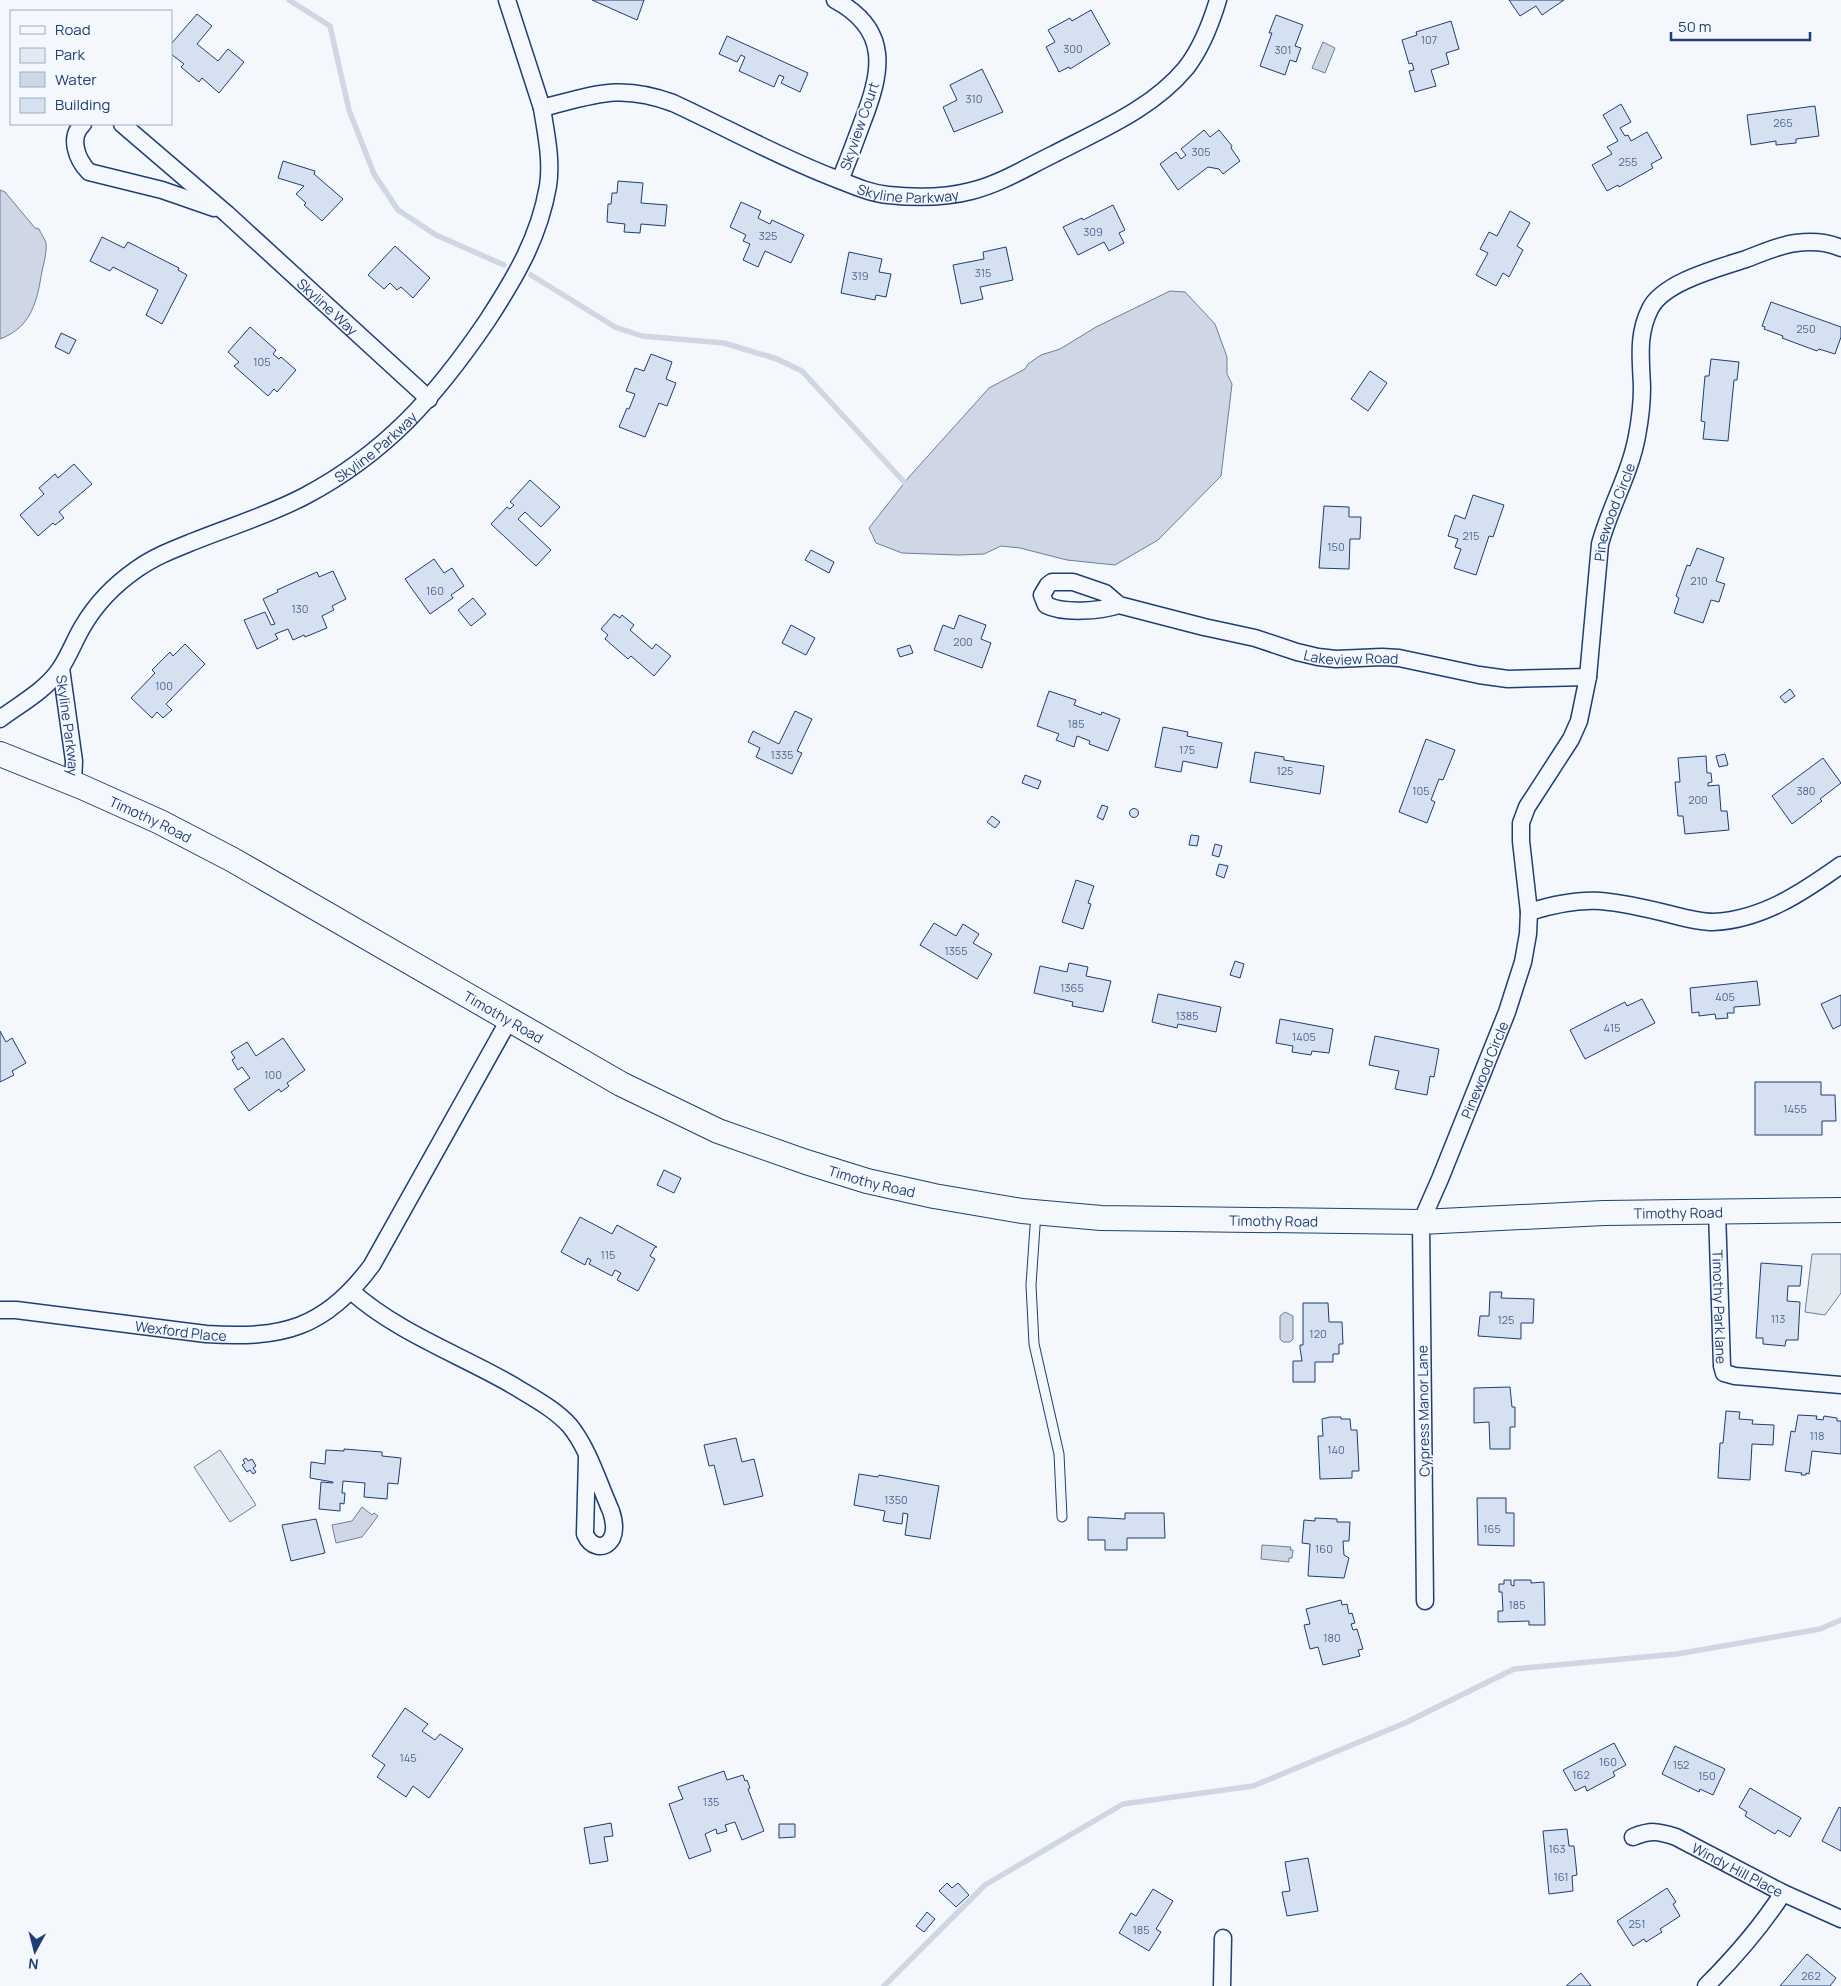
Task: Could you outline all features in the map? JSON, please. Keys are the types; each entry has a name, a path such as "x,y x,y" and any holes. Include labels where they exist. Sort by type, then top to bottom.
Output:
{"main road":[{"name":"Timothy Road","path":"0,754 73,783 160,822 233,860 621,1084 718,1131 867,1181 934,1196 1036,1212 1102,1218 1421,1222 1558,1215 1841,1210"}],"street":[{"name":"Skyline Parkway","path":"0,719 50,681 61,668 83,625 100,600 120,581 153,558 272,511 305,496 352,468 404,425 428,400 460,360 497,306 530,249 541,217 548,184 549,155 542,108 508,0"},
{"name":"Skyview Court","path":"835,0 847,6 859,17 875,42 878,58 874,91 840,180"},
{"name":"Skyline Parkway","path":"542,108 604,93 628,92 652,95 817,171 863,190 887,195 945,197 972,191 997,182 1122,119 1145,104 1166,88 1186,67 1197,50 1214,15 1218,0"},
{"name":"Skyline Way","path":"83,125 75,138 76,153 81,164 89,172 169,192 227,214"},
{"name":"Skyline Way","path":"123,125 227,214 428,400"},
{"name":"Pinewood Circle","path":"1421,1222 1507,1012 1522,962 1528,934 1530,912 1521,841 1522,823 1527,807 1571,739 1579,722 1588,677 1600,544 1606,523 1628,473 1641,410 1640,340 1643,324 1651,306 1669,290 1694,277 1778,247 1795,243 1816,242 1841,248"},
{"name":"Lakeview Road","path":"1119,604 1204,627 1255,638 1318,657 1336,659 1399,658 1479,675 1508,679 1588,677"},
{"name":"Skyline Parkway","path":"61,668 74,761 73,783"},
{"path":"1530,912 1557,903 1590,900 1637,906 1699,921 1730,920 1745,917 1790,899 1841,865"},
{"name":"Wexford Place","path":"0,1310 16,1310 206,1334 249,1335 286,1331 303,1326 342,1301 372,1265 509,1020"},
{"name":"Timothy Park lane","path":"1717,1212 1722,1366 1724,1373 1735,1376 1841,1385"},
{"name":"Cypress Manor Lane","path":"1421,1222 1425,1601"},
{"path":"351,1291 373,1309 396,1324 492,1373 554,1412 568,1424 578,1438 587,1458"},
{"name":"Windy Hill Place","path":"1633,1837 1647,1831 1676,1837 1783,1893 1841,1919"},
{"path":"1706,1986 1748,1942 1766,1920 1783,1893"},
{"path":"1222,1986 1223,1938"}],"lane":[{"path":"1036,1212 1031,1285 1034,1344 1058,1454 1062,1517"}],"green space":[{"path":"1812,1254 1841,1254 1841,1293 1825,1315 1805,1312"},
{"path":"220,1450 256,1505 230,1522 194,1467"}],"water":[{"path":"1323,42 1335,48 1325,73 1312,68"},
{"path":"0,190 5,192 35,228 39,229 46,246 38,293 31,312 19,328 0,339"},
{"path":"1170,291 1185,292 1215,324 1227,357 1227,374 1232,384 1221,476 1158,540 1115,565 1067,560 1020,548 1001,546 984,554 959,555 902,553 876,543 869,528 909,477 989,388 1025,369 1028,364 1041,355 1060,349 1096,327"},
{"path":"1285,1312 1293,1316 1293,1339 1290,1342 1283,1342 1280,1339 1280,1316"},
{"path":"362,1507 372,1515 374,1513 378,1516 362,1537 336,1543 332,1525 352,1521"},
{"path":"1262,1545 1291,1547 1290,1550 1293,1550 1292,1558 1289,1558 1289,1562 1261,1559"}],"building":[{"path":"592,0 644,0 637,20"},
{"path":"1509,0 1564,0 1542,15 1536,6 1520,16"},
{"path":"1091,10 1110,44 1070,69 1069,67 1059,72 1046,47 1055,42 1048,30 1070,18 1072,21"},
{"path":"197,14 212,26 197,44 218,61 228,49 244,62 219,93 202,78 199,82 181,67 184,64 172,55 172,43"},
{"path":"1276,15 1303,25 1295,46 1301,48 1296,62 1290,60 1285,75 1260,66 1272,33 1269,33"},
{"path":"1451,21 1459,49 1446,53 1449,64 1431,70 1436,86 1415,92 1409,71 1414,70 1412,63 1409,64 1402,40 1417,35 1416,32"},
{"path":"727,36 808,73 800,92 781,83 784,77 779,75 774,87 739,71 745,57 741,55 737,62 719,54"},
{"path":"982,69 1003,112 954,132 943,107 957,100 950,85"},
{"path":"1621,104 1631,122 1620,128 1625,136 1628,135 1631,141 1647,132 1662,158 1651,164 1653,168 1619,187 1618,185 1607,191 1592,165 1612,154 1607,147 1618,141 1603,115"},
{"path":"1815,106 1819,136 1796,139 1796,143 1776,145 1776,141 1751,145 1747,115"},
{"path":"1204,130 1210,137 1219,130 1232,146 1231,148 1240,161 1223,174 1219,169 1208,167 1178,190 1160,164 1176,152 1181,159 1186,155 1181,149"},
{"path":"283,161 315,171 314,174 343,199 322,221 304,205 306,203 296,194 304,186 278,178"},
{"path":"618,181 643,183 641,203 667,205 665,226 641,224 640,233 624,232 625,224 607,222 608,204 611,204 612,193 617,193"},
{"path":"741,202 761,211 758,218 770,224 772,220 804,235 791,263 765,251 758,267 743,260 750,244 743,241 746,235 730,227"},
{"path":"1113,205 1125,230 1119,233 1124,243 1109,251 1104,242 1078,255 1063,227 1082,218 1083,220"},
{"path":"1510,211 1530,223 1517,246 1523,250 1509,277 1503,273 1496,286 1476,275 1488,253 1480,249 1489,232 1497,236"},
{"path":"102,237 124,248 128,242 179,268 178,270 187,275 162,324 146,315 158,290 113,267 110,271 90,261"},
{"path":"395,246 430,278 413,298 401,287 397,290 390,283 384,289 368,275"},
{"path":"1006,247 1013,280 980,287 983,299 961,304 953,265 984,259 983,252"},
{"path":"849,252 882,259 879,272 891,274 886,297 876,295 875,300 841,293"},
{"path":"1771,302 1841,327 1841,337 1835,354 1819,349 1817,351 1764,329 1765,327 1762,326"},
{"path":"250,327 276,350 273,354 279,359 281,357 296,370 277,392 274,389 268,396 234,366 239,362 228,352"},
{"path":"61,333 76,340 69,354 55,347"},
{"path":"651,354 672,362 666,379 676,383 667,406 659,403 645,437 619,427 635,394 626,391 635,368 644,371"},
{"path":"1711,359 1739,362 1737,380 1734,380 1728,441 1703,439 1705,422 1701,421 1705,376 1709,376"},
{"path":"1370,371 1387,383 1368,411 1351,399"},
{"path":"74,464 92,484 59,512 64,518 55,525 53,523 38,536 20,515 44,494 39,488 55,474 58,478"},
{"path":"530,480 560,507 541,527 525,512 518,519 551,550 536,566 491,524 507,507 510,509 514,505 510,502"},
{"path":"1473,495 1504,505 1493,537 1489,536 1476,575 1454,568 1461,549 1455,547 1458,539 1448,536 1455,515 1465,519"},
{"path":"1324,506 1349,507 1349,517 1361,517 1360,539 1350,539 1349,569 1319,568"},
{"path":"1697,548 1724,558 1716,581 1725,584 1719,602 1711,600 1703,623 1674,613 1679,598 1676,596 1687,565 1690,566"},
{"path":"811,550 834,562 829,573 805,560"},
{"path":"434,559 444,573 452,568 464,586 451,595 453,598 430,614 405,579"},
{"path":"333,571 346,599 332,606 334,610 322,616 327,628 293,640 288,629 275,634 278,639 257,649 244,620 265,612 271,625 275,624 263,599 278,592 277,590 317,572 319,577"},
{"path":"473,598 486,614 471,626 458,610"},
{"path":"614,614 620,618 622,615 634,625 630,630 652,649 656,644 671,656 654,676 631,656 628,659 605,639 608,635 601,629"},
{"path":"959,615 986,625 981,639 991,643 982,668 934,650 943,625 954,629"},
{"path":"791,625 815,638 806,655 782,643"},
{"path":"185,644 205,664 166,704 172,710 163,718 157,712 152,718 131,698 155,673 152,670 170,652 173,656"},
{"path":"910,645 913,653 900,657 897,649"},
{"path":"1790,689 1795,696 1785,703 1780,697"},
{"path":"1049,691 1076,700 1074,705 1101,715 1102,712 1120,719 1108,751 1089,744 1090,741 1077,736 1074,747 1056,740 1059,734 1037,726"},
{"path":"795,711 812,719 797,751 802,753 792,774 756,757 760,748 748,742 753,731 779,744"},
{"path":"1163,727 1188,732 1187,736 1222,743 1217,768 1183,761 1181,772 1155,767"},
{"path":"1426,739 1455,750 1443,780 1439,779 1431,800 1435,802 1427,823 1399,812"},
{"path":"1255,752 1284,757 1284,760 1324,766 1320,794 1250,782"},
{"path":"1725,754 1728,765 1719,767 1716,756"},
{"path":"1706,756 1707,773 1711,773 1712,782 1708,783 1708,786 1719,785 1721,811 1727,811 1729,830 1685,834 1683,816 1678,816 1675,782 1680,782 1678,758"},
{"path":"1823,758 1841,783 1820,799 1822,801 1792,824 1772,796"},
{"path":"1025,775 1041,781 1038,789 1022,783"},
{"path":"1102,805 1108,807 1103,820 1097,817"},
{"path":"1134,808 1139,813 1134,818 1129,813"},
{"path":"992,816 1000,822 995,828 987,822"},
{"path":"1191,835 1199,836 1197,846 1189,845"},
{"path":"1215,844 1222,846 1219,857 1212,855"},
{"path":"1219,864 1228,866 1224,878 1216,875"},
{"path":"1076,880 1094,886 1088,903 1091,904 1083,929 1062,922"},
{"path":"934,923 956,936 963,924 979,934 973,943 992,954 977,979 920,945"},
{"path":"1235,961 1244,964 1240,978 1230,975"},
{"path":"1069,963 1088,967 1086,976 1111,981 1103,1012 1072,1006 1073,1002 1034,993 1040,966 1067,972"},
{"path":"1757,981 1760,1005 1734,1007 1734,1013 1727,1013 1728,1018 1716,1019 1715,1014 1699,1016 1699,1012 1692,1013 1690,988"},
{"path":"1158,994 1221,1007 1216,1032 1178,1024 1177,1028 1152,1022"},
{"path":"1841,995 1841,1025 1833,1029 1821,1004"},
{"path":"1642,999 1655,1023 1585,1059 1570,1030 1625,1002 1627,1006"},
{"path":"1280,1019 1333,1029 1329,1053 1312,1051 1311,1055 1292,1052 1293,1046 1276,1043"},
{"path":"0,1031 6,1042 12,1038 26,1063 12,1071 14,1075 0,1082"},
{"path":"1375,1036 1439,1049 1434,1077 1430,1076 1427,1095 1395,1089 1399,1071 1369,1065"},
{"path":"283,1038 305,1070 287,1083 289,1086 281,1092 279,1089 249,1111 234,1089 250,1078 242,1067 238,1070 232,1060 235,1058 231,1052 247,1042 256,1056"},
{"path":"1755,1082 1821,1082 1821,1095 1835,1095 1836,1121 1822,1121 1822,1135 1755,1135"},
{"path":"664,1170 681,1178 674,1193 657,1185"},
{"path":"580,1217 612,1234 617,1225 657,1247 655,1247 650,1256 655,1259 638,1291 617,1280 621,1273 615,1270 612,1276 589,1264 591,1260 588,1258 585,1265 561,1252"},
{"path":"1761,1263 1802,1266 1800,1286 1788,1286 1787,1301 1800,1302 1798,1340 1786,1340 1785,1346 1763,1344 1763,1338 1756,1338"},
{"path":"1490,1292 1502,1292 1501,1298 1534,1299 1533,1323 1521,1323 1521,1339 1478,1336 1480,1316 1489,1316"},
{"path":"1303,1303 1328,1303 1329,1322 1342,1322 1343,1344 1339,1344 1339,1354 1333,1354 1333,1362 1315,1362 1315,1382 1293,1382 1293,1361 1302,1361 1300,1345 1303,1345"},
{"path":"1510,1387 1512,1407 1515,1407 1515,1427 1510,1427 1510,1449 1490,1449 1489,1422 1474,1423 1474,1388"},
{"path":"1726,1411 1740,1412 1739,1419 1753,1420 1752,1424 1774,1425 1773,1445 1752,1444 1750,1480 1718,1478 1720,1443 1723,1443"},
{"path":"1798,1415 1817,1416 1816,1419 1823,1420 1824,1416 1837,1418 1837,1421 1841,1421 1841,1454 1812,1451 1809,1474 1806,1473 1806,1475 1785,1471 1791,1431 1795,1432"},
{"path":"1330,1417 1350,1419 1351,1430 1357,1430 1359,1471 1352,1471 1352,1478 1320,1479 1318,1436 1323,1436 1322,1419"},
{"path":"736,1438 742,1462 754,1459 763,1496 724,1505 714,1465 709,1466 704,1445"},
{"path":"344,1449 382,1452 382,1456 401,1458 398,1484 388,1483 387,1499 364,1497 365,1483 343,1481 342,1493 345,1493 344,1504 340,1503 340,1511 319,1509 321,1482 333,1482 310,1478 311,1462 325,1464 326,1450 344,1451"},
{"path":"246,1458 248,1461 252,1459 256,1466 253,1468 256,1472 253,1474 250,1470 247,1472 242,1465 245,1463 243,1460"},
{"path":"859,1474 878,1477 879,1475 939,1486 930,1539 905,1535 908,1514 903,1513 902,1524 883,1521 885,1511 854,1505"},
{"path":"1477,1498 1506,1498 1506,1513 1514,1513 1514,1546 1478,1545"},
{"path":"1125,1513 1164,1513 1165,1538 1127,1538 1127,1550 1105,1550 1105,1540 1088,1540 1088,1517 1125,1519"},
{"path":"1315,1518 1337,1519 1337,1522 1350,1522 1349,1541 1343,1541 1344,1555 1349,1558 1344,1578 1308,1576 1310,1544 1302,1543 1304,1520 1315,1521"},
{"path":"316,1519 325,1553 291,1561 282,1525"},
{"path":"1504,1580 1511,1580 1511,1585 1514,1586 1514,1580 1531,1580 1531,1583 1544,1582 1545,1625 1529,1625 1529,1621 1498,1622 1498,1611 1503,1611 1502,1592 1499,1592 1499,1584 1504,1584"},
{"path":"1341,1600 1342,1605 1347,1604 1349,1614 1352,1613 1355,1623 1351,1624 1353,1630 1357,1629 1363,1649 1358,1650 1360,1656 1323,1665 1318,1647 1310,1649 1304,1625 1310,1624 1306,1609"},
{"path":"405,1708 428,1724 422,1731 435,1740 440,1734 463,1749 429,1798 413,1786 406,1797 377,1777 385,1765 372,1756"},
{"path":"1614,1743 1626,1765 1613,1772 1615,1776 1587,1791 1585,1786 1575,1791 1563,1770"},
{"path":"1675,1746 1725,1769 1713,1795 1700,1789 1699,1792 1662,1774"},
{"path":"724,1771 727,1780 743,1775 745,1781 747,1780 750,1788 748,1789 764,1831 742,1840 735,1822 725,1825 727,1831 717,1834 716,1829 705,1834 711,1851 689,1859 669,1804 683,1799 678,1787"},
{"path":"1750,1788 1801,1818 1790,1837 1778,1830 1775,1834 1745,1816 1747,1812 1739,1807"},
{"path":"1839,1807 1841,1808 1841,1851 1822,1841"},
{"path":"611,1823 613,1836 604,1837 608,1861 590,1864 584,1828"},
{"path":"779,1824 795,1824 795,1837 779,1838"},
{"path":"1567,1829 1569,1846 1574,1846 1577,1875 1572,1876 1573,1891 1549,1894 1543,1831"},
{"path":"1308,1858 1318,1911 1287,1916 1282,1892 1290,1891 1285,1862"},
{"path":"947,1883 952,1888 958,1883 969,1895 956,1907 939,1891"},
{"path":"1667,1888 1676,1902 1673,1904 1680,1916 1660,1929 1662,1932 1646,1942 1644,1939 1633,1946 1617,1921"},
{"path":"1153,1889 1173,1901 1156,1929 1161,1932 1149,1951 1119,1933 1131,1913 1136,1916"},
{"path":"927,1912 935,1919 924,1932 916,1926"},
{"path":"1807,1954 1836,1978 1830,1986 1780,1986"},
{"path":"1581,1973 1591,1986 1566,1986"}],"waterway":[{"path":"289,0 330,26 349,110 374,174 398,210 436,235 504,265"},
{"path":"531,275 615,327 642,336 724,343 777,359 802,371 905,483"},
{"path":"884,1986 985,1885 1123,1804 1253,1786 1405,1723 1514,1669 1677,1654 1820,1629 1841,1620"}]}
